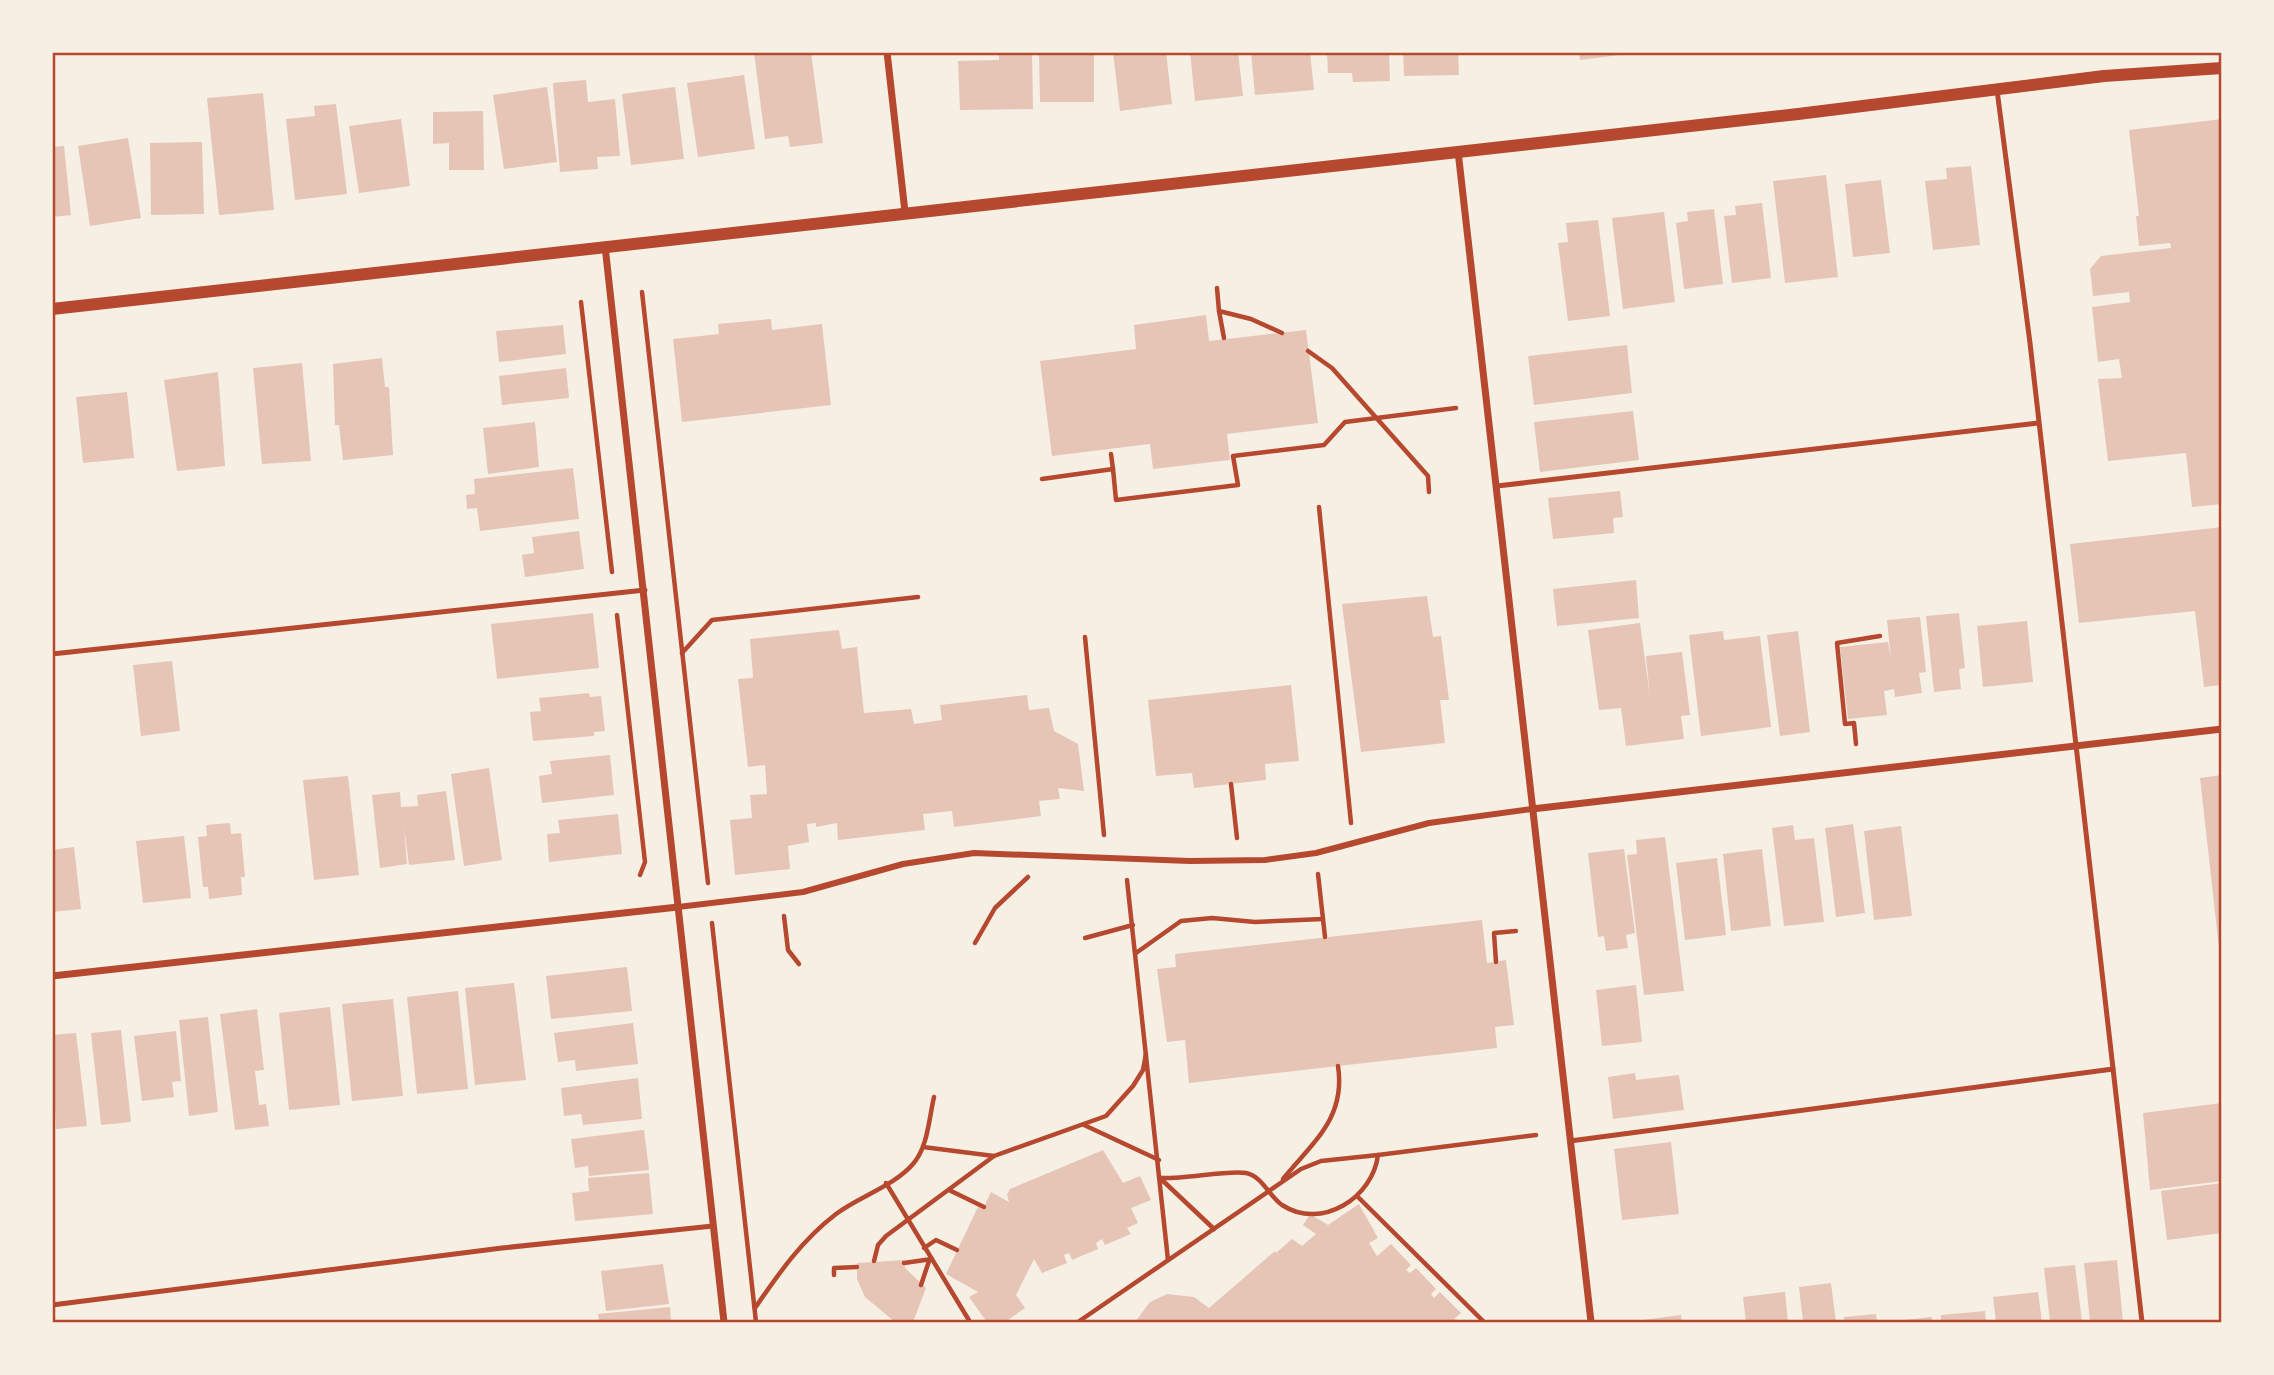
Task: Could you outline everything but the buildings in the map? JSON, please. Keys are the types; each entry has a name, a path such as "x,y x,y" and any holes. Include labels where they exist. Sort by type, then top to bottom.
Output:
{"street":[{"path":"887,52 905,212"},
{"path":"52,309 2104,76 2221,68"},
{"path":"1458,150 1591,1322"},
{"path":"605,246 724,1322"},
{"path":"52,975 803,892 902,864 953,856 995,852 1124,859 1239,861 1316,853 1429,823 2221,729"}],"lane":[{"path":"1997,90 2142,1322"},
{"path":"1497,486 2038,423"},
{"path":"52,654 645,590"},
{"path":"1570,1141 2113,1069"},
{"path":"52,1305 502,1248 713,1226"}],"path":[{"path":"1216,288 1224,338"},
{"path":"642,292 756,1322"},
{"path":"1219,311 1251,319 1282,333"},
{"path":"1308,351 1332,368 1428,476 1429,492"},
{"path":"1111,454 1116,499 1238,485 1233,456 1324,445 1345,422 1456,408"},
{"path":"1042,478 1113,469"},
{"path":"1319,506 1353,842"},
{"path":"682,654 712,620 918,597"},
{"path":"1856,744 1854,723 1845,724 1837,642 1880,636"},
{"path":"1085,637 1106,858"},
{"path":"1231,783 1239,861"},
{"path":"1316,853 1325,937"},
{"path":"975,943 995,908 1057,856"},
{"path":"1124,859 1147,1046 1168,1260"},
{"path":"782,894 788,950 799,964"},
{"path":"1136,953 1181,921 1212,918 1266,922 1323,919"},
{"path":"1085,938 1133,925"},
{"path":"1496,962 1494,933 1516,931"},
{"path":"874,1261 878,1245 886,1236 994,1156 1084,1125 1116,1107 1143,1070 1147,1046"},
{"path":"1280,1182 1336,1111 1340,1094 1338,1066"},
{"path":"755,1309 808,1238 836,1214 886,1184 915,1162 923,1147 934,1097"},
{"path":"1084,1125 1159,1160"},
{"path":"1078,1322 1280,1182 1321,1161 1536,1135"},
{"path":"923,1147 994,1156"},
{"path":"1161,1178 1247,1173 1260,1180 1267,1192 1284,1206 1303,1212 1323,1212 1340,1208 1369,1185 1376,1172 1378,1155"},
{"path":"1161,1178 1214,1228"},
{"path":"886,1184 970,1322"},
{"path":"949,1190 984,1206"},
{"path":"1357,1196 1484,1322"},
{"path":"924,1248 936,1240 957,1250"},
{"path":"904,1262 930,1260"},
{"path":"921,1285 930,1260"},
{"path":"834,1275 834,1268 857,1267"}]}
